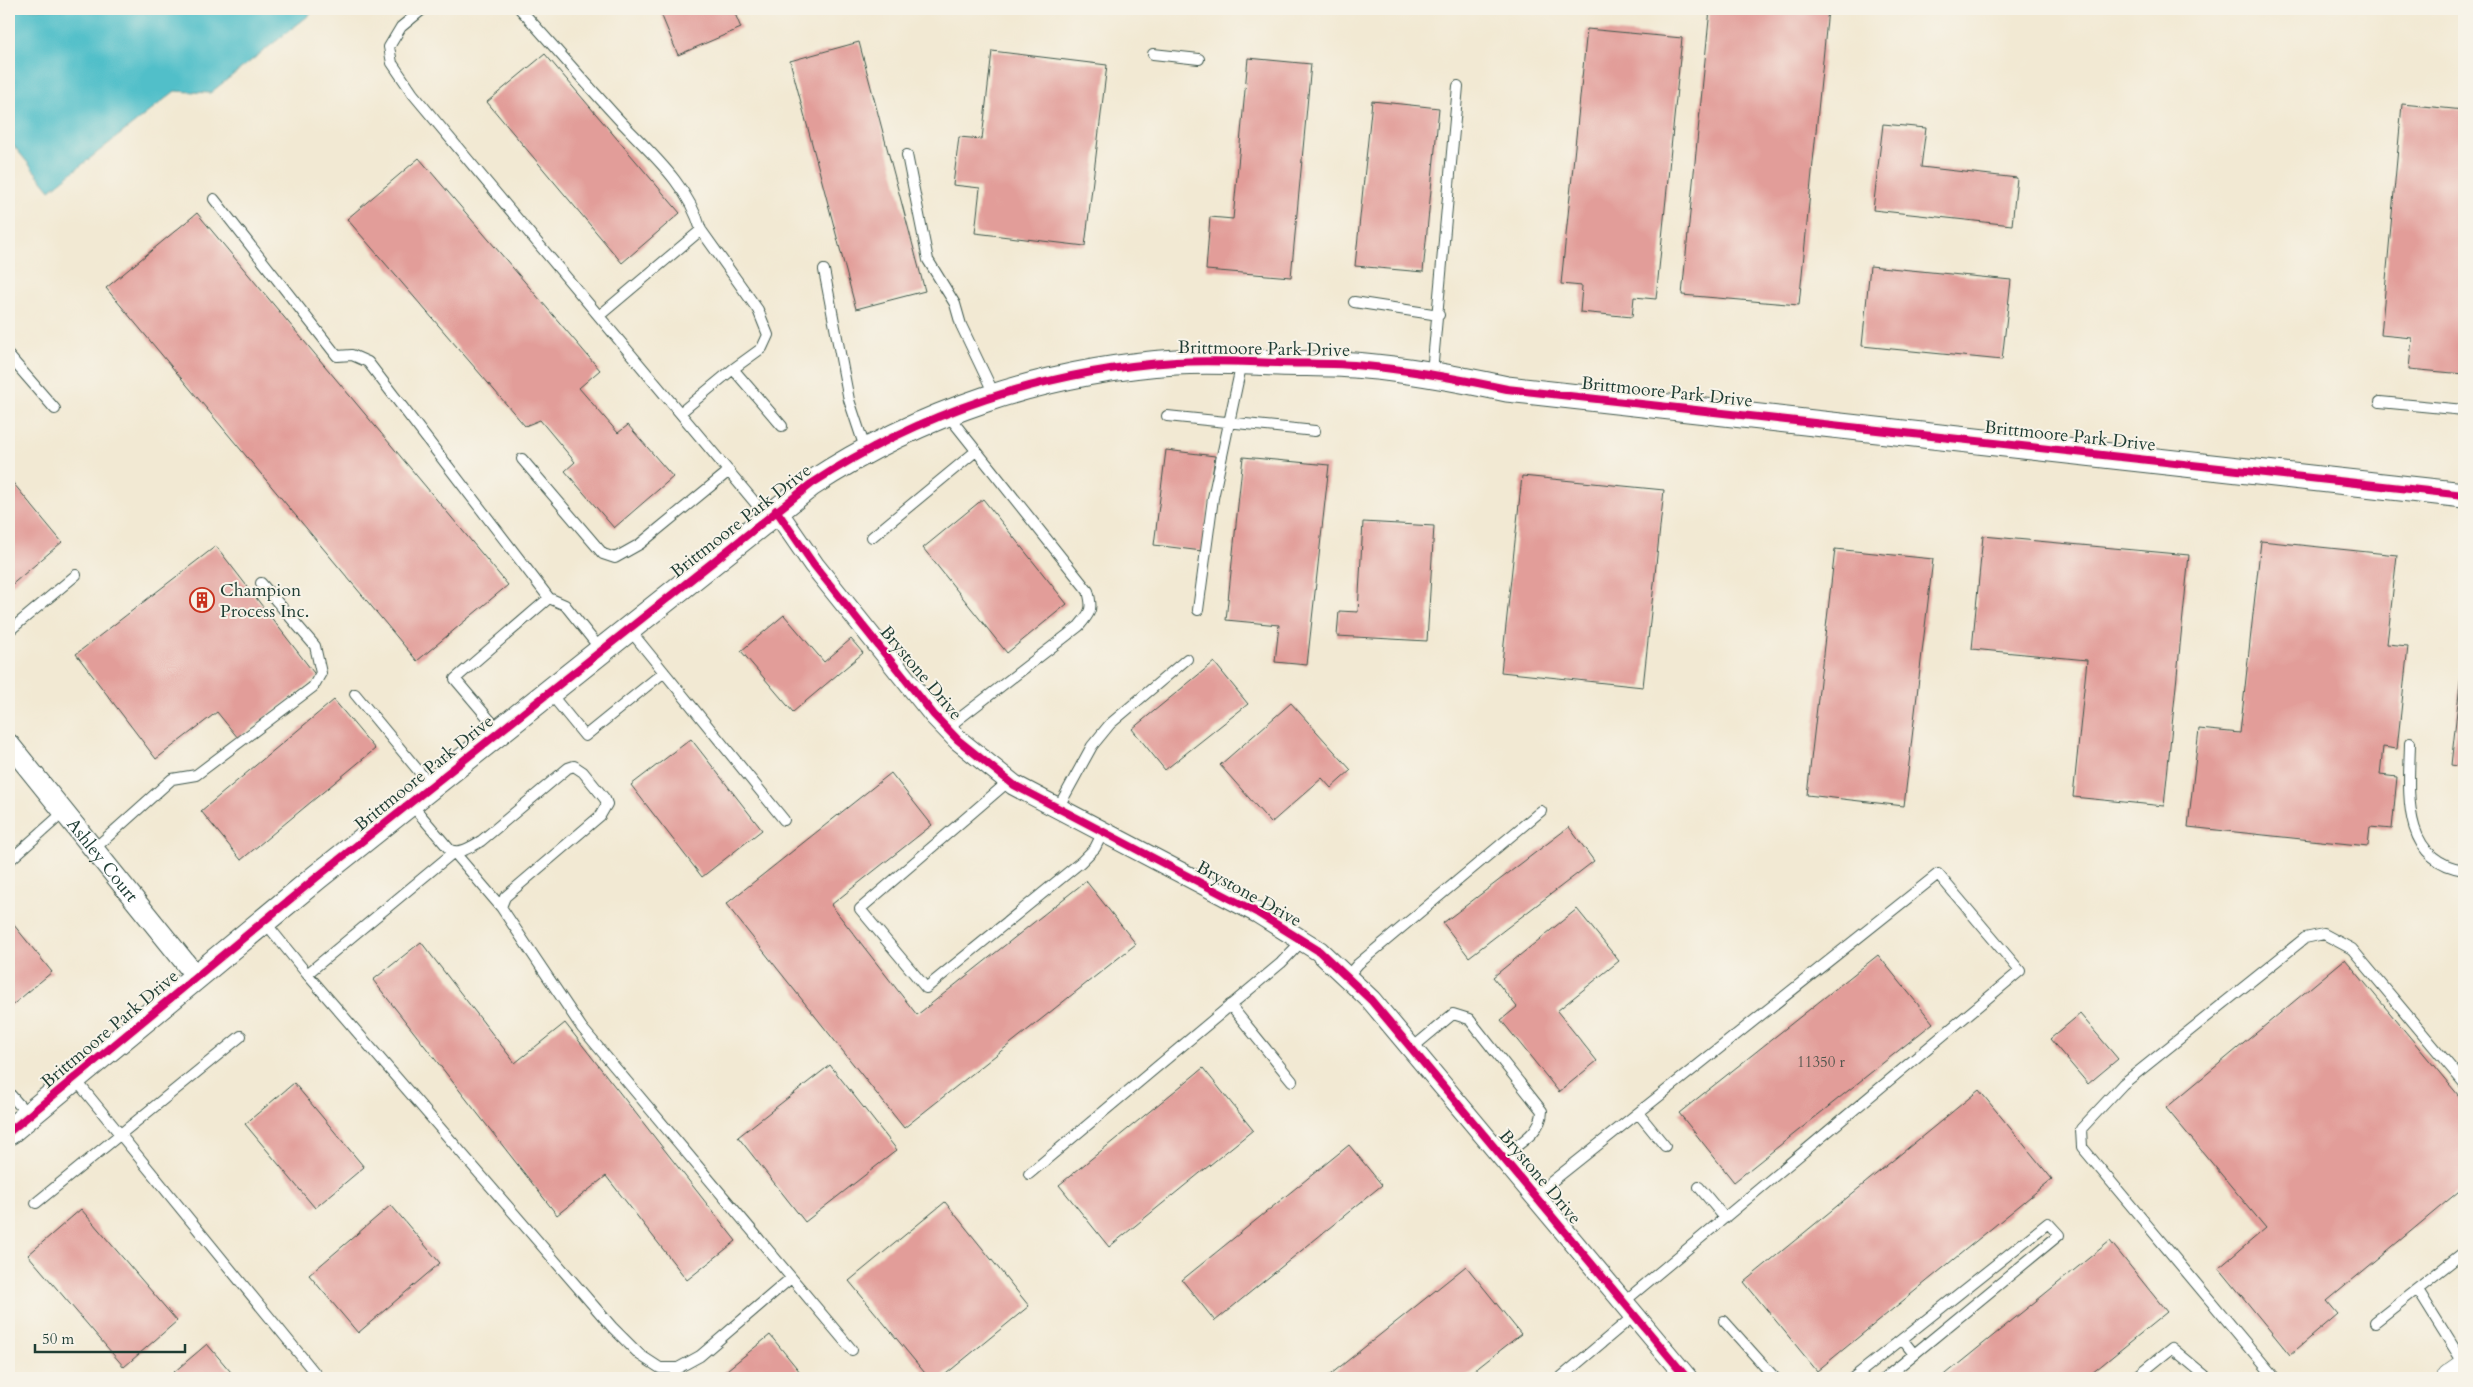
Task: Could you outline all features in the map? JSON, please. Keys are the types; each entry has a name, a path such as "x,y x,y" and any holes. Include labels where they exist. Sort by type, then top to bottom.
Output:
{"main road":[{"path":"2451,1378 2464,1369"}],"street":[{"name":"Brittmoore Park Drive","path":"9,1132 75,1079 196,976 810,484 866,451 914,426 995,396 1080,376 1146,364 1200,361 1364,365 1432,373 1507,389 2464,495"},
{"name":"Brystone Drive","path":"771,514 947,728 985,764 1009,782 1258,913 1319,951 1372,1000 1687,1378"},
{"name":"Ashley Court","path":"9,744 196,976"}],"lane":[{"path":"423,9 401,27 389,47 392,63 413,94 729,472 771,514"},
{"path":"520,9 612,113 660,161 685,193 696,214 701,230 758,310 768,335 762,348 733,369 680,413"},
{"path":"1153,54 1199,59"},
{"path":"1432,373 1439,315 1458,86"},
{"path":"907,155 928,260 955,304 961,325 995,396"},
{"path":"214,198 337,356 352,355 368,362 549,598 565,605 601,650"},
{"path":"599,316 701,230"},
{"path":"824,270 849,400 866,451"},
{"path":"1354,302 1439,315"},
{"path":"9,356 56,409"},
{"path":"1198,610 1213,498 1242,362"},
{"path":"733,369 782,426"},
{"path":"2380,402 2464,410"},
{"path":"946,413 1088,591 1092,604 1089,615 1079,626 947,728"},
{"path":"1167,416 1230,421 1315,432"},
{"path":"872,537 976,451"},
{"path":"522,459 603,554 615,558 640,544 729,472"},
{"path":"9,630 76,575"},
{"path":"94,849 172,779 196,776 313,687 321,673 315,646 261,583"},
{"path":"500,732 455,679 549,598"},
{"path":"628,628 784,820"},
{"path":"1058,808 1092,746 1110,724 1186,659"},
{"path":"549,692 585,736 664,672"},
{"path":"355,694 432,787"},
{"path":"2410,743 2410,816 2417,837 2430,854 2446,865 2464,870"},
{"path":"307,974 454,852 466,850 481,841 568,768 574,766 583,772 606,799 607,804 604,811 504,897 501,907"},
{"path":"1009,782 860,909 926,988 1081,862 1095,848 1103,832"},
{"path":"411,804 501,907 582,1028 852,1350"},
{"path":"1346,978 1358,964 1541,811"},
{"path":"9,861 64,812"},
{"path":"1535,1195 1938,874 2020,971 1725,1218 1630,1308 1560,1378"},
{"path":"264,921 307,974 612,1327 640,1355 660,1368 678,1368 700,1356 791,1278"},
{"path":"2275,1378 2082,1147 2081,1129 2123,1084 2297,944 2305,938 2324,934 2352,949 2464,1083"},
{"path":"1029,1174 1230,1005 1302,941"},
{"path":"1230,1005 1292,1080"},
{"path":"1412,1049 1453,1014 1469,1019 1542,1111 1542,1117 1534,1130 1502,1156"},
{"path":"36,1203 241,1036"},
{"path":"75,1079 319,1378"},
{"path":"9,1093 29,1116"},
{"path":"1638,1113 1665,1146"},
{"path":"1699,1187 1725,1218"},
{"path":"1853,1378 2048,1223 2059,1235 1885,1378"},
{"path":"2375,1322 2464,1252"},
{"path":"2418,1290 2464,1364"},
{"path":"1724,1321 1775,1378"},
{"path":"1902,1339 1914,1354"},
{"path":"2136,1378 2172,1348 2208,1378"}],"water":[{"path":"9,9 317,9 210,93 175,91 50,190 9,140"}],"building":[{"path":"659,9 733,9 741,28 678,55"},
{"path":"1710,9 1828,9 1799,305 1682,295"},
{"path":"1587,29 1682,38 1656,299 1634,297 1632,317 1580,312 1582,286 1561,284"},
{"path":"859,42 925,291 856,309 790,61"},
{"path":"992,51 1107,65 1085,246 975,233 980,188 953,185 959,137 982,139"},
{"path":"545,54 680,213 622,263 487,102"},
{"path":"1248,58 1311,64 1291,277 1206,270 1210,217 1233,219"},
{"path":"1372,101 1439,108 1423,272 1355,266"},
{"path":"2402,104 2464,110 2464,374 2409,369 2412,338 2381,335"},
{"path":"1883,124 1926,128 1921,167 2017,178 2012,225 1873,210"},
{"path":"419,158 600,370 579,388 618,433 628,425 673,477 614,528 565,471 575,462 540,420 525,426 347,219"},
{"path":"197,213 508,585 417,661 106,288"},
{"path":"1870,266 2011,280 2002,360 1862,346"},
{"path":"1166,450 1215,456 1202,551 1154,545"},
{"path":"1243,457 1329,465 1307,665 1275,662 1279,625 1226,620"},
{"path":"1522,476 1664,490 1643,687 1501,672"},
{"path":"9,478 62,542 9,587"},
{"path":"983,499 1067,604 1007,653 923,548"},
{"path":"1363,522 1434,526 1427,641 1337,636 1339,611 1358,612"},
{"path":"1983,536 2189,555 2164,806 2073,797 2087,660 1972,649"},
{"path":"2261,541 2397,555 2387,644 2408,646 2397,749 2383,747 2380,775 2397,777 2392,829 2370,827 2368,846 2188,827 2199,729 2240,733"},
{"name":"Champion Process Inc.","path":"216,546 317,677 238,738 217,712 156,759 76,654"},
{"path":"1835,549 1933,559 1904,806 1807,795"},
{"path":"784,615 824,662 851,639 863,653 793,712 741,651"},
{"path":"2464,657 2464,767 2451,765"},
{"path":"1214,662 1248,704 1165,770 1132,729"},
{"path":"334,700 375,749 241,860 201,811"},
{"path":"1291,703 1351,770 1331,788 1322,778 1271,823 1220,765"},
{"path":"691,739 762,830 702,877 631,785"},
{"path":"891,773 932,825 831,905 917,1015 1086,881 1136,944 904,1128 726,904"},
{"path":"1569,827 1594,861 1469,957 1443,923"},
{"path":"1577,909 1619,961 1557,1011 1597,1061 1559,1092 1501,1020 1517,1007 1493,977"},
{"path":"9,919 52,972 9,1008"},
{"path":"421,942 515,1063 565,1023 736,1241 687,1280 606,1176 557,1215 373,980"},
{"path":"1878,955 1933,1023 1734,1182 1679,1113"},
{"path":"2345,959 2464,1102 2464,1187 2327,1301 2338,1314 2290,1355 2219,1268 2266,1228 2166,1108"},
{"path":"2080,1014 2118,1059 2088,1084 2050,1039"},
{"path":"830,1065 897,1150 805,1222 738,1137"},
{"path":"1203,1068 1253,1130 1109,1247 1059,1185"},
{"path":"294,1083 364,1167 315,1208 245,1124"},
{"path":"1979,1090 2052,1179 1817,1371 1744,1282"},
{"path":"1349,1145 1382,1185 1215,1321 1182,1280"},
{"path":"945,1202 1029,1306 941,1378 929,1378 849,1281"},
{"path":"391,1205 440,1263 358,1333 309,1275"},
{"path":"81,1209 177,1321 124,1367 28,1255"},
{"path":"2110,1241 2167,1312 2086,1378 1941,1378"},
{"path":"1466,1266 1521,1334 1465,1378 1326,1378"},
{"path":"770,1335 805,1378 717,1378"},
{"path":"207,1344 236,1378 167,1378"}],"cycle path":[{"path":"9,1132 317,877 811,484 895,436 985,399 1032,385 1079,374 1176,362 1227,361 1354,365 1419,372 1507,389 2464,495"},
{"path":"776,510 814,565 934,715 958,740 1014,785 1258,913 1319,951 1371,1000 1687,1378"}],"place":[{"name":"Champion Process Inc.","path":"202,600"}]}
